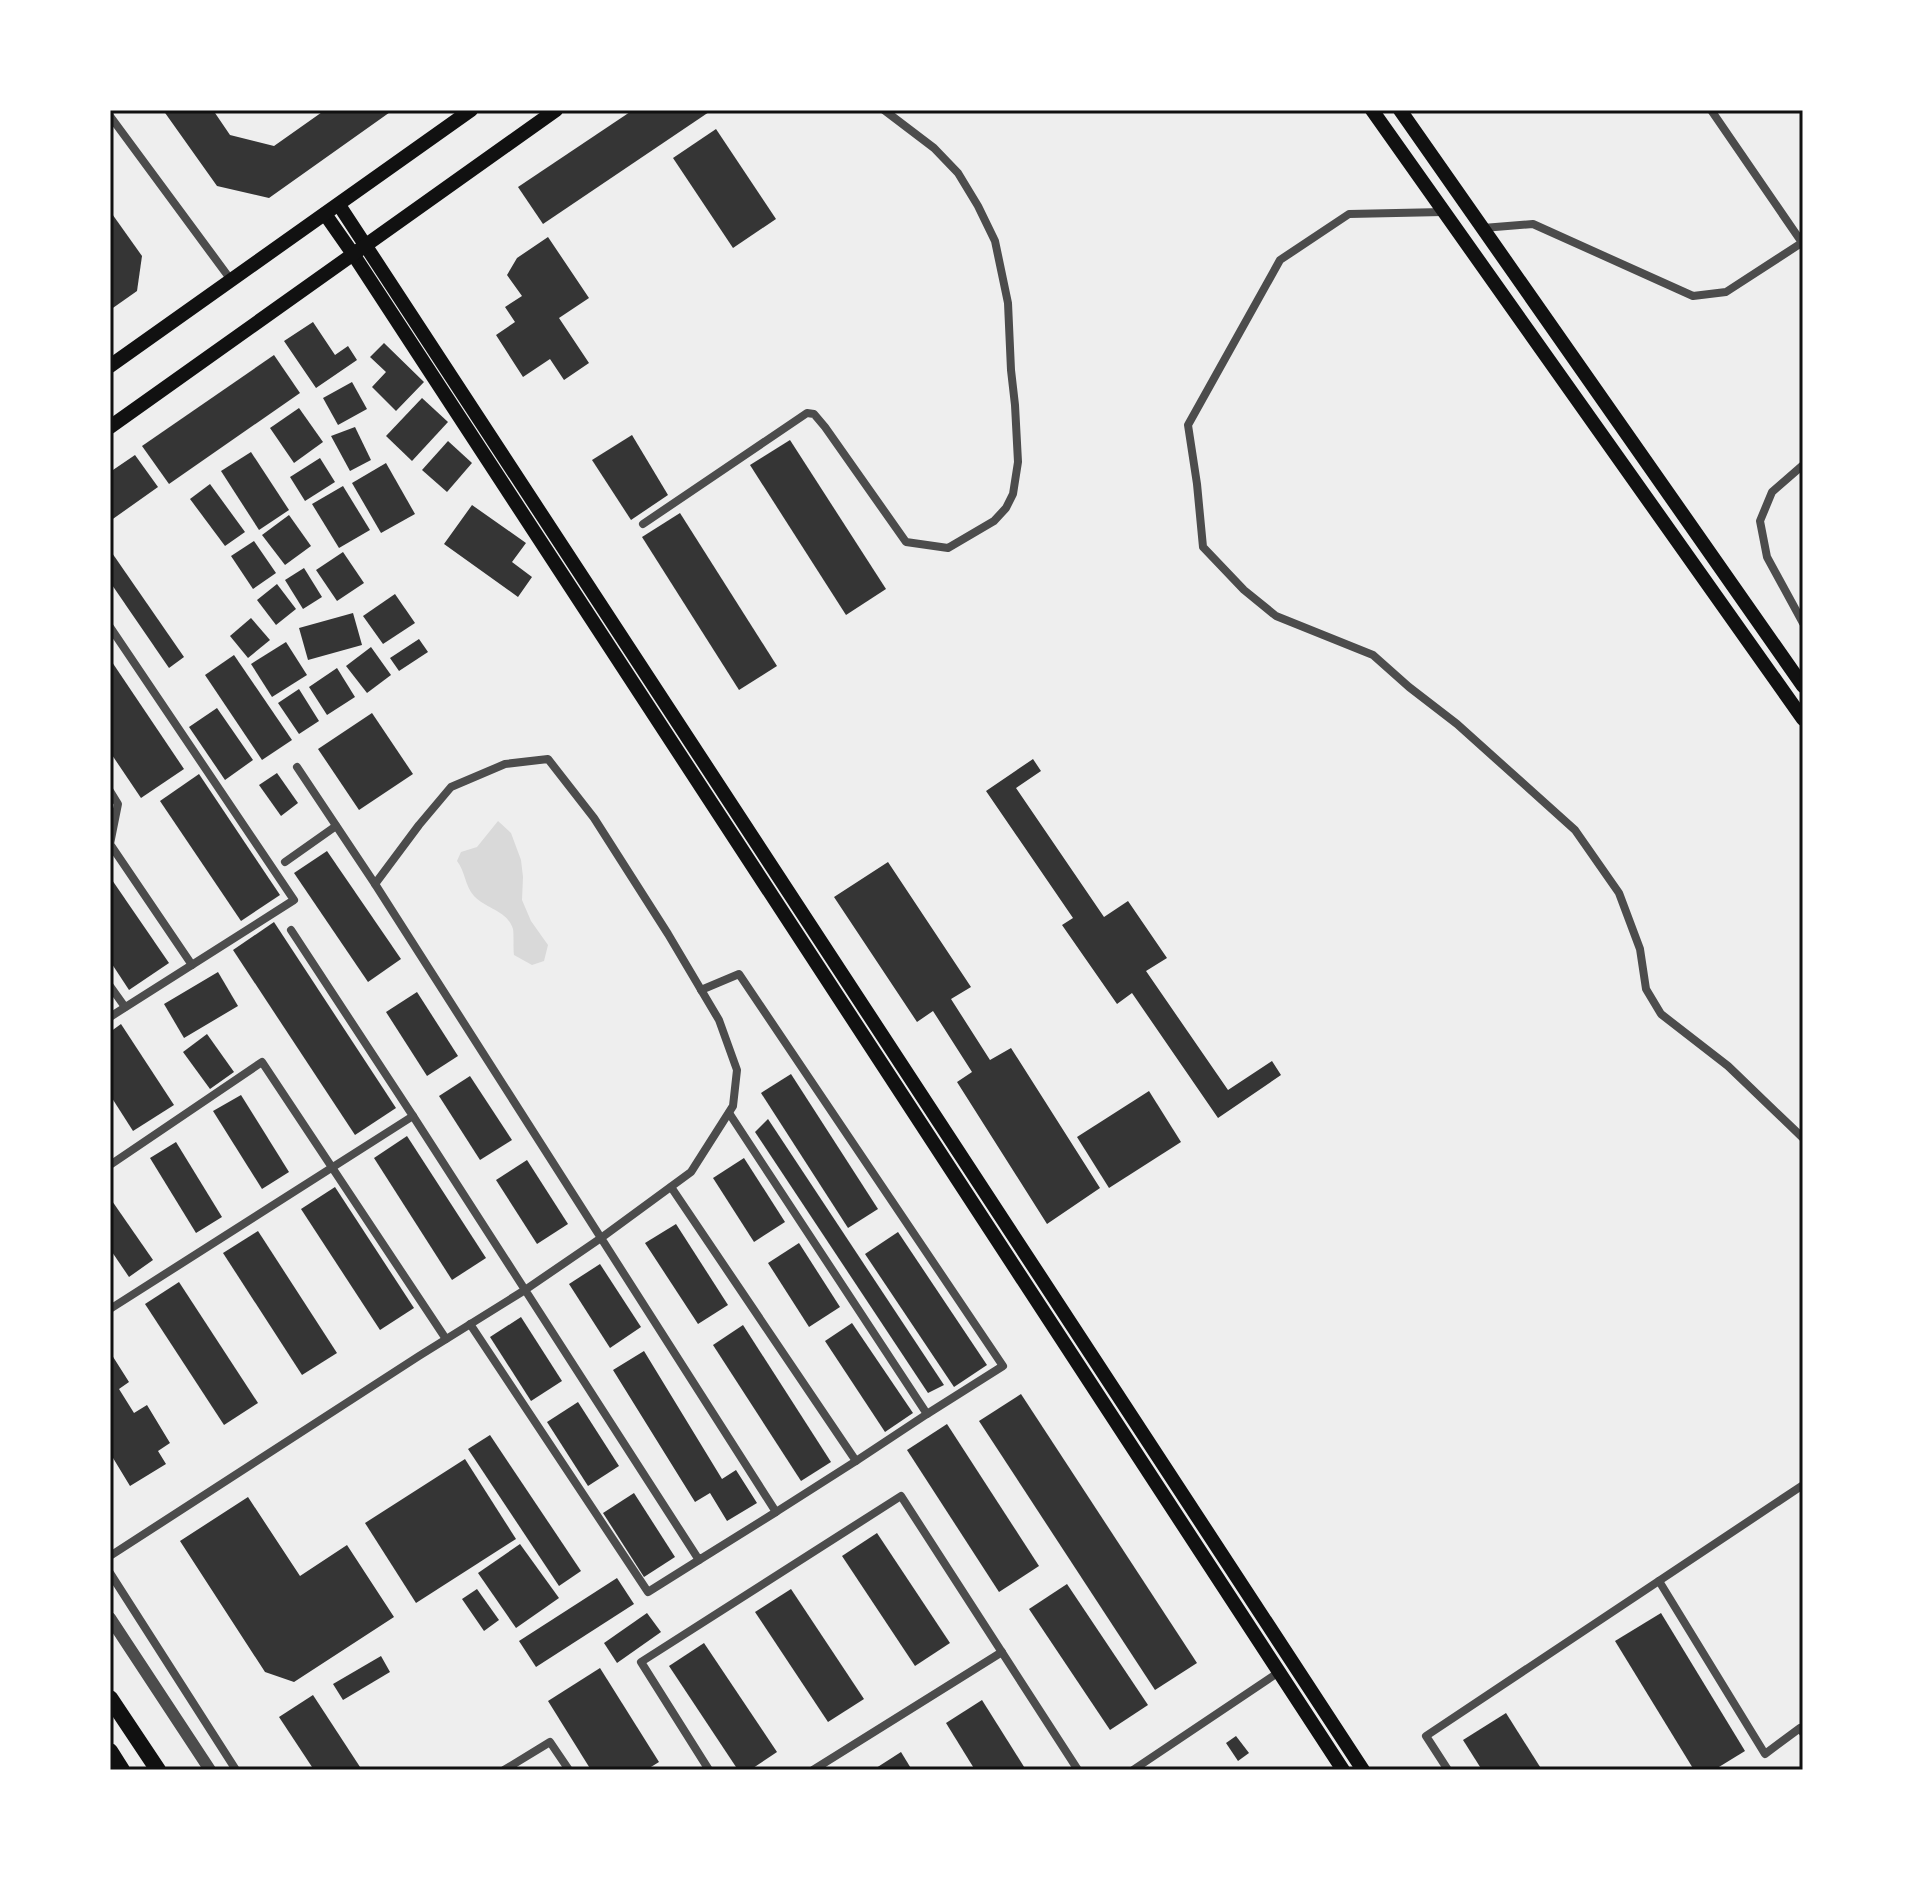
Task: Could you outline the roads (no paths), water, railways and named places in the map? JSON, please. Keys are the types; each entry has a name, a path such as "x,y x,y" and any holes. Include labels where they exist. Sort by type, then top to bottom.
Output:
{"main road":[{"path":"110,366 471,110"},
{"path":"110,427 556,110"},
{"path":"1372,110 1803,719"},
{"path":"1400,110 1803,686"},
{"path":"339,205 1363,1770"},
{"path":"325,214 1343,1770"},
{"path":"110,1698 158,1770"},
{"path":"110,1751 122,1770"}],"street":[{"path":"643,524 807,413 814,414 825,427 906,542 948,548 994,521 1006,508 1013,494 1018,462 1008,303 995,241 958,173 934,148 884,110"},
{"path":"1483,228 1533,224 1693,296 1726,292 1803,243 1711,110"},
{"path":"110,116 231,280"},
{"path":"1443,212 1349,214 1280,260 1188,425 1203,547 1244,590 1276,616 1373,655 1530,787 1575,830 1619,893 1640,949 1646,989 1661,1014 1728,1066 1803,1138"},
{"path":"1803,465 1772,492 1760,521 1767,557 1803,623"},
{"path":"110,627 294,900 110,1017"},
{"path":"110,647 119,640"},
{"path":"110,1556 601,1238 691,1172 733,1106 737,1070 719,1020 594,818 548,759 505,764 451,787 375,884"},
{"path":"297,767 776,1512"},
{"path":"110,791 118,804 110,844 192,965"},
{"path":"285,862 336,826"},
{"path":"291,930 699,1560"},
{"path":"470,1324 648,1592 1003,1366 739,974 701,990"},
{"path":"110,986 125,1007"},
{"path":"110,1165 262,1062 446,1339"},
{"path":"729,1113 927,1414"},
{"path":"110,1309 413,1116"},
{"path":"671,1187 856,1461"},
{"path":"1448,1770 1426,1736 1803,1485"},
{"path":"709,1770 641,1662 901,1496 1078,1770"},
{"path":"110,1573 236,1770"},
{"path":"1659,1581 1765,1754 1800,1728 1803,1733"},
{"path":"110,1618 210,1770"},
{"path":"813,1770 1002,1652"},
{"path":"1133,1770 1279,1672"},
{"path":"504,1770 550,1742 569,1770"}]}
